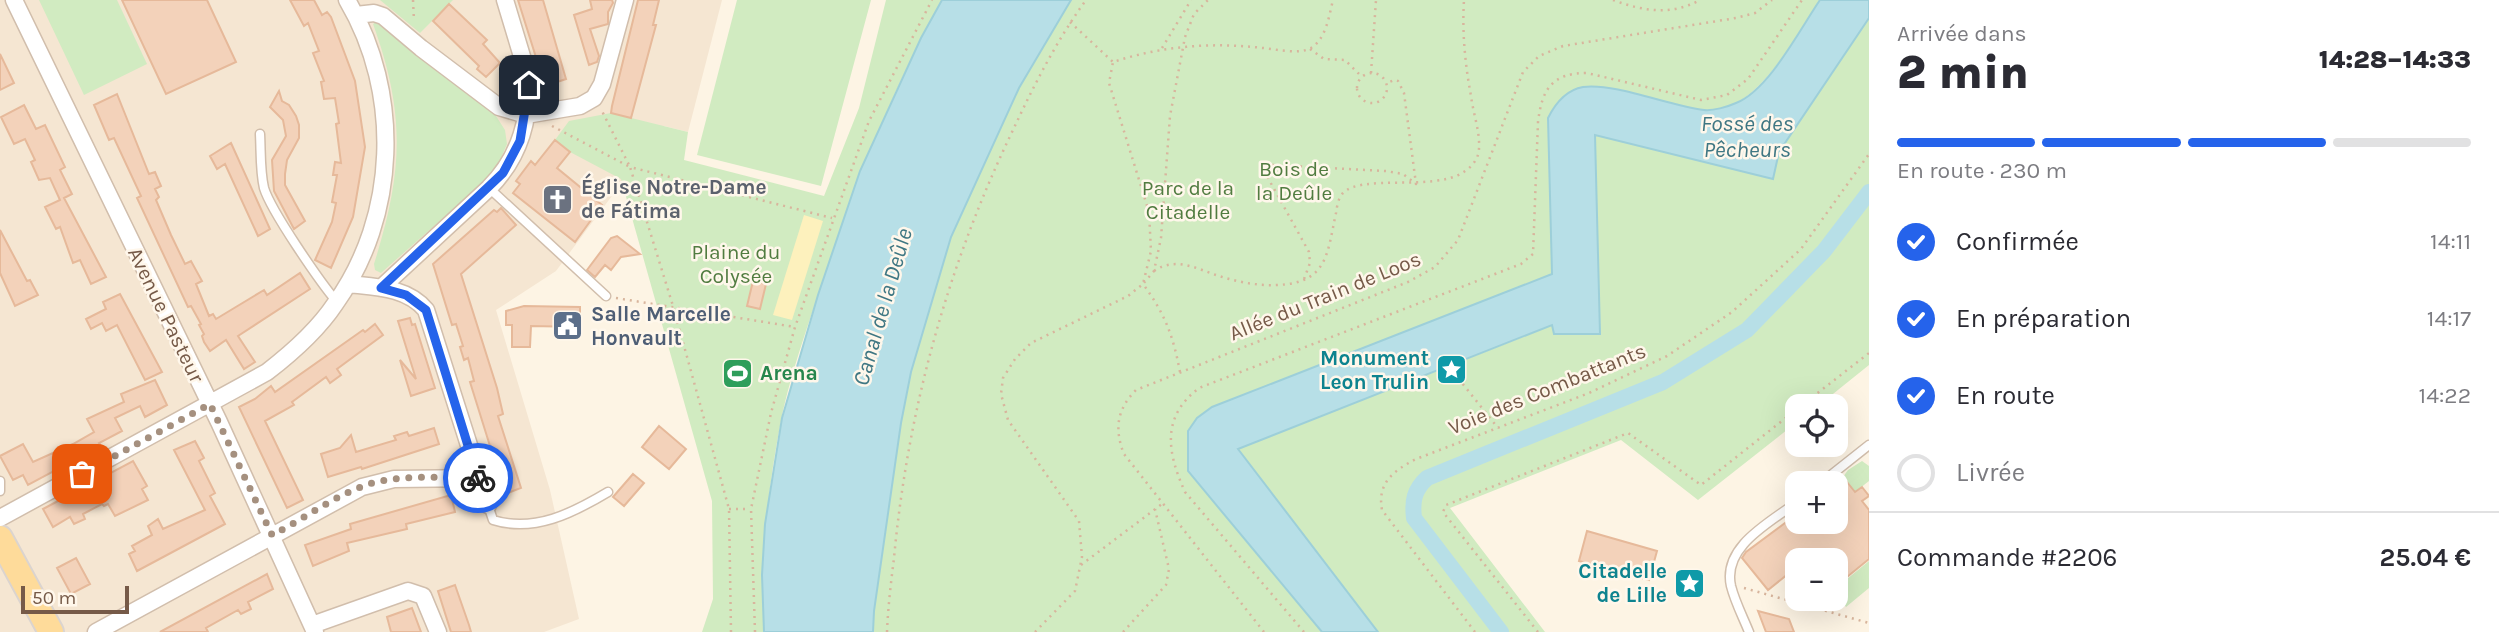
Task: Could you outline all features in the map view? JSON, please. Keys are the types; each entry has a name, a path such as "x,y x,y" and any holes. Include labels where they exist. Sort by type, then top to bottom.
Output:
{"main road":[{"path":"0,538 51,632"},
{"path":"0,566 36,632"}],"street":[{"name":"Avenue Pasteur","path":"14,0 210,404 314,629"},
{"path":"0,518 256,380 289,355 337,302 348,284 375,220 385,167 385,121 381,92 370,50 347,0"},
{"path":"381,288 503,173 516,153 533,114 527,73 505,0"},
{"path":"356,15 374,13 383,16 499,107 533,114 580,106 594,99 601,84 625,0"},
{"path":"348,284 381,288 406,295 426,310 488,505"},
{"path":"96,632 353,491 372,484 406,479 480,478"},
{"path":"314,629 408,590 423,596 438,632"}],"lane":[{"path":"260,134 263,178 268,197 337,302"},
{"path":"489,188 606,296"},
{"path":"1836,471 1869,445"},
{"path":"0,481 0,491"},
{"path":"488,505 493,520 503,524 537,523 572,513 608,492"},
{"path":"1749,632 1730,584 1738,548 1785,511"}],"path":[{"path":"755,632 751,509 771,413 795,327 869,121 932,0"},
{"path":"887,632 905,463 918,397 953,270 984,190 1026,102 1070,22 1086,0"},
{"path":"1161,48 1191,0"},
{"path":"1154,271 1165,207 1170,116 1189,23 1208,0"},
{"path":"1113,62 1161,48 1233,45 1284,50 1310,49 1321,40 1333,0"},
{"path":"1371,73 1376,0"},
{"path":"1035,632 1075,592 1081,565 1079,520 1009,420 1001,394 1003,378 1015,359 1031,343 1128,296 1154,271 1171,263 1197,267 1218,276 1266,286 1303,282 1318,272 1331,247 1337,208 1343,193 1364,186 1416,184 1462,173 1477,159 1478,129 1468,78 1464,0"},
{"path":"1613,0 1651,10 1669,11 1700,0"},
{"name":"Allée du Train de Loos","path":"1265,632 1124,454 1117,421 1126,400 1136,390 1408,282 1435,267 1458,240 1523,72 1539,56 1563,46 1735,18 1755,13 1772,0"},
{"path":"1304,632 1185,492 1171,447 1176,410 1184,399 1199,387 1521,264 1533,254 1538,122 1540,102 1549,85 1570,73 1587,73 1701,100 1727,95 1748,79 1802,0"},
{"path":"1070,22 1113,62"},
{"path":"1310,49 1324,59 1345,60 1362,77"},
{"path":"1113,62 1109,83 1149,212 1152,251 1143,284"},
{"path":"1371,73 1381,75 1387,83 1384,97 1371,103 1359,95 1357,85 1362,77 1371,73"},
{"path":"1387,83 1398,81 1404,93 1416,184"},
{"path":"594,99 630,167 673,306 729,509 731,632"},
{"path":"533,114 630,167 832,218"},
{"name":"Voie des Combattants","path":"1475,632 1382,510 1379,496 1385,481 1397,468 1629,376 1667,356 1732,312 1801,249 1869,155"},
{"path":"1303,282 1310,263 1309,252 1264,174 1263,169 1266,166 1386,171 1403,174 1416,184"},
{"path":"1143,284 1162,309 1171,329 1180,372"},
{"path":"606,296 795,327"},
{"path":"1817,394 1869,353"},
{"path":"1454,373 1498,428"},
{"path":"1538,632 1443,512 1446,505 1628,433 1701,485 1785,419"},
{"path":"1081,565 1162,503"},
{"path":"729,509 751,509"},
{"path":"1124,632 1166,585 1169,569 1155,509"},
{"path":"1730,584 1869,623"}],"shaded area":[{"path":"0,0 722,0 688,132 664,126 556,271 496,310 550,490 579,619 544,632 0,632"}],"green space":[{"path":"39,0 117,0 147,64 84,95"},
{"path":"380,0 453,0 420,33"},
{"path":"737,0 871,0 821,186 697,155"},
{"name":"Plaine du Colysée","path":"886,0 942,0 909,62 867,159 817,297 791,381 776,447 769,500 763,578 764,632 702,632 713,599 712,501 621,179 570,152 555,140 569,121 611,113 688,132 684,160 824,196 859,108"},
{"name":"Parc de la Citadelle","path":"1071,0 1820,0 1786,52 1757,88 1740,101 1723,109 1704,110 1613,90 1582,87 1552,237 1553,274 1212,407 1197,418 1188,471 1322,632 873,632 901,423 911,372 951,237 1019,88"},
{"path":"1869,18 1869,365 1833,394 1785,394 1785,431 1698,500 1621,440 1450,508 1545,632 1378,632 1238,449 1553,325 1554,334 1595,135 1772,179 1779,152"},
{"path":"376,22 496,116 505,130 507,144 495,172 381,273 375,270 374,264 391,200 397,144 391,87 373,24"},
{"path":"1862,461 1869,466 1869,481 1855,492 1848,483 1848,470"},
{"path":"1869,561 1869,588 1848,605 1848,578"}],"sand":[{"path":"804,215 823,221 792,320 773,315"}],"water":[{"name":"Canal de la Deûle","path":"942,0 1071,0 1019,88 951,237 911,372 901,423 873,632 764,632 762,575 765,524 782,418 818,295 860,171 921,38"},
{"name":"Fossé des Pêcheurs","path":"1820,0 1869,0 1869,18 1779,152 1773,179 1595,135 1600,334 1554,334 1552,325 1238,449 1378,632 1322,632 1188,471 1188,431 1197,418 1212,407 1552,274 1548,118 1562,98 1583,87 1597,87 1627,91 1704,110 1732,104 1748,96 1772,72"}],"building":[{"path":"122,0 207,0 236,62 166,94"},
{"path":"290,0 314,0 322,15 327,12 355,81 365,147 353,217 331,268 315,260 332,222 336,203 332,202 337,175 333,175 335,162 341,163 336,124 339,123 335,98 324,99 321,82 324,81 313,53 319,51 308,23 304,26"},
{"path":"518,0 543,0 566,79 545,86"},
{"path":"590,0 612,0 613,3 608,12 608,24 590,29 599,56 597,62 589,65 574,15 592,9"},
{"path":"638,0 659,0 653,25 656,25 631,118 611,113"},
{"path":"449,4 487,40 483,44 500,63 486,77 477,69 479,66 433,21"},
{"path":"0,54 14,83 0,90"},
{"path":"279,91 282,101 289,105 299,125 299,138 287,160 285,174 285,185 305,221 294,229 274,191 272,160 286,136 283,120 270,107"},
{"path":"117,94 149,174 155,172 161,186 155,189 159,197 156,200 171,235 185,264 191,261 202,281 196,284 209,316 213,314 216,319 264,290 267,295 300,273 310,289 238,336 255,362 244,369 226,340 210,351 204,342 204,334 199,325 201,324 191,306 188,307 137,198 141,196 114,138 109,140 94,105"},
{"path":"24,105 36,129 45,125 65,167 60,170 72,194 64,198 106,277 91,284 80,260 73,263 60,227 56,229 45,207 60,200 50,178 39,180 31,162 35,160 25,139 14,144 1,117"},
{"name":"Église Notre-Dame de Fátima","path":"555,140 570,152 557,168 602,205 575,242 513,193 520,184 516,181 531,161 535,165"},
{"path":"231,143 270,229 258,236 225,164 217,169 210,156"},
{"path":"501,208 516,225 461,274 497,388 503,414 498,416 521,488 505,494 470,382 474,381 468,358 464,360 456,324 452,325 433,264 494,210 497,212"},
{"path":"0,230 27,281 30,280 38,295 15,306 0,273"},
{"path":"617,236 640,254 621,257 611,270 605,265 595,277 587,270 611,238"},
{"path":"753,281 766,284 760,309 747,306"},
{"path":"120,294 162,372 145,380 117,325 106,331 102,323 91,329 86,319 106,309 103,302"},
{"name":"Salle Marcelle Honvault","path":"524,306 580,307 580,327 531,326 530,347 512,347 512,325 506,325 506,311"},
{"path":"410,318 412,325 415,324 435,388 411,396 400,360 416,379 398,321"},
{"path":"375,324 383,335 337,369 341,375 330,383 326,377 292,402 294,405 265,421 303,500 287,508 239,407 271,386 275,392"},
{"path":"155,380 167,405 145,417 140,406 115,418 122,431 99,443 101,446 28,485 23,475 13,480 0,456 23,444 33,462 73,444 94,432 87,419 124,402 121,394"},
{"path":"659,426 686,449 669,469 642,447"},
{"path":"434,428 439,444 328,477 321,454 340,448 351,435 356,452 396,440 394,436 407,432 409,436"},
{"path":"195,441 204,458 199,461 215,493 210,496 225,524 137,571 129,554 135,551 132,546 152,535 148,526 158,519 163,529 205,510 174,450"},
{"path":"133,461 147,486 142,489 148,500 115,516 108,504 102,504 83,514 85,519 74,524 70,517 53,527 43,509"},
{"path":"633,474 644,483 624,506 613,497"},
{"path":"1848,483 1855,492 1862,487 1869,496 1862,501 1869,510 1869,559 1848,576 1848,548 1785,548 1785,576 1768,590 1742,558 1746,552 1785,523 1785,534 1848,534"},
{"path":"451,495 455,512 406,524 407,529 347,543 349,551 313,566 305,545 351,529 350,524"},
{"path":"1587,531 1657,551 1649,580 1579,561"},
{"path":"76,558 90,584 71,594 57,568"},
{"path":"267,574 273,589 248,602 251,609 241,614 238,610 206,628 208,632 160,632"},
{"path":"455,585 471,632 451,632 438,591"},
{"path":"412,608 421,632 391,632 387,617"},
{"path":"1758,611 1789,619 1794,632 1766,632"}],"waterway":[{"path":"1501,632 1414,518 1415,496 1423,482 1427,478 1663,382 1747,330 1824,251 1869,192"}],"way so far":[{"path":"82,474 210,404 272,535 353,491 381,481 478,478"}],"place":[{"name":"Église Notre-Dame de Fátima","path":"558,199"},
{"name":"Salle Marcelle Honvault","path":"568,326"},
{"name":"Monument Leon Trulin","path":"1452,370"},
{"name":"Arena","path":"737,373"},
{"name":"Citadelle de Lille","path":"1690,583"}],"route":[{"path":"478,478 426,310 406,295 381,288 489,188 510,164 523,130 529,85"}],"park label":[{"name":"Bois de la Deûle","path":"1294,181"}]}
